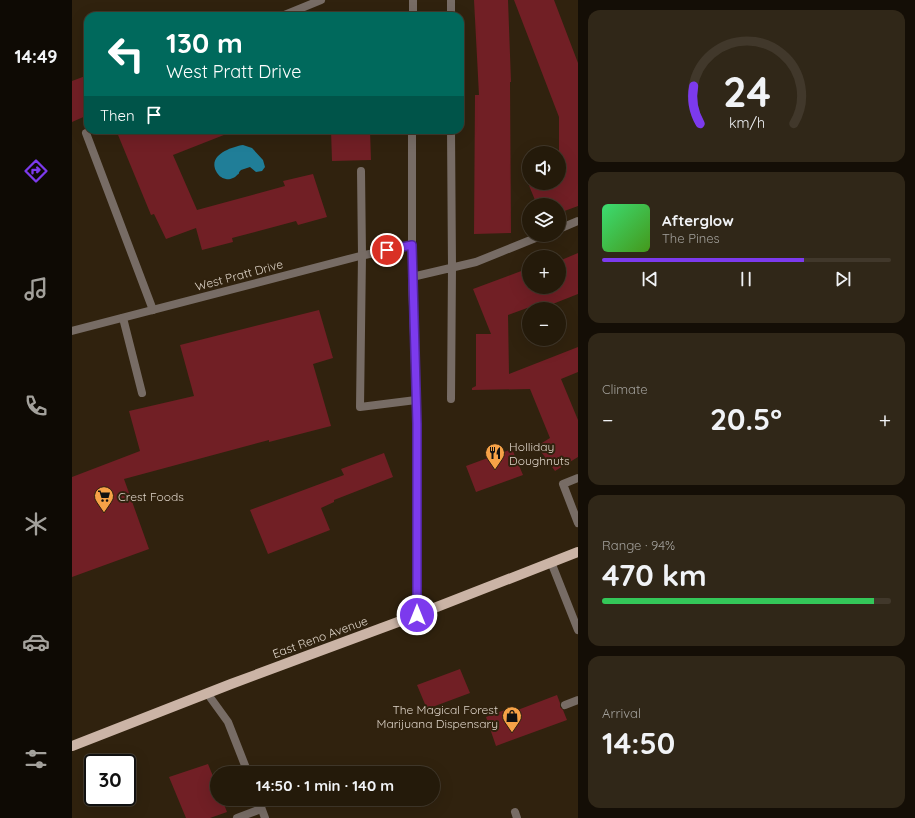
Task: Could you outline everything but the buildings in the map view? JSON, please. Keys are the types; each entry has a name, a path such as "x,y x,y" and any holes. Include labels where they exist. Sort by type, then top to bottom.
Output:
{"main road":[{"name":"East Reno Avenue","path":"72,746 578,552"}],"street":[{"path":"292,12 322,0"},
{"path":"413,0 413,12"},
{"path":"451,0 451,12"},
{"path":"86,134 153,310"},
{"path":"412,134 412,277 417,424 417,615"},
{"path":"451,399 452,134"},
{"path":"361,171 362,255 360,407 416,400"},
{"path":"566,226 578,221"},
{"path":"412,277 476,262 526,242"},
{"name":"West Pratt Drive","path":"72,331 362,255 412,245"},
{"path":"123,318 142,394"},
{"path":"578,478 563,484 578,523"},
{"path":"551,562 578,630"},
{"path":"207,693 228,722 245,766"},
{"path":"565,705 578,700"},
{"path":"260,806 265,818"},
{"path":"237,818 261,809"}],"water":[{"path":"243,145 252,148 263,160 265,167 262,171 256,172 250,167 241,170 239,174 230,179 221,177 214,165 215,160 227,150"}],"place":[{"name":"Holliday Doughnuts","path":"495,470"},
{"name":"Crest Foods","path":"104,513"},
{"name":"The Magical Forest Marijuana Dispensary","path":"512,733"}],"route":[{"path":"387,250 412,245 417,424 417,615"}]}
